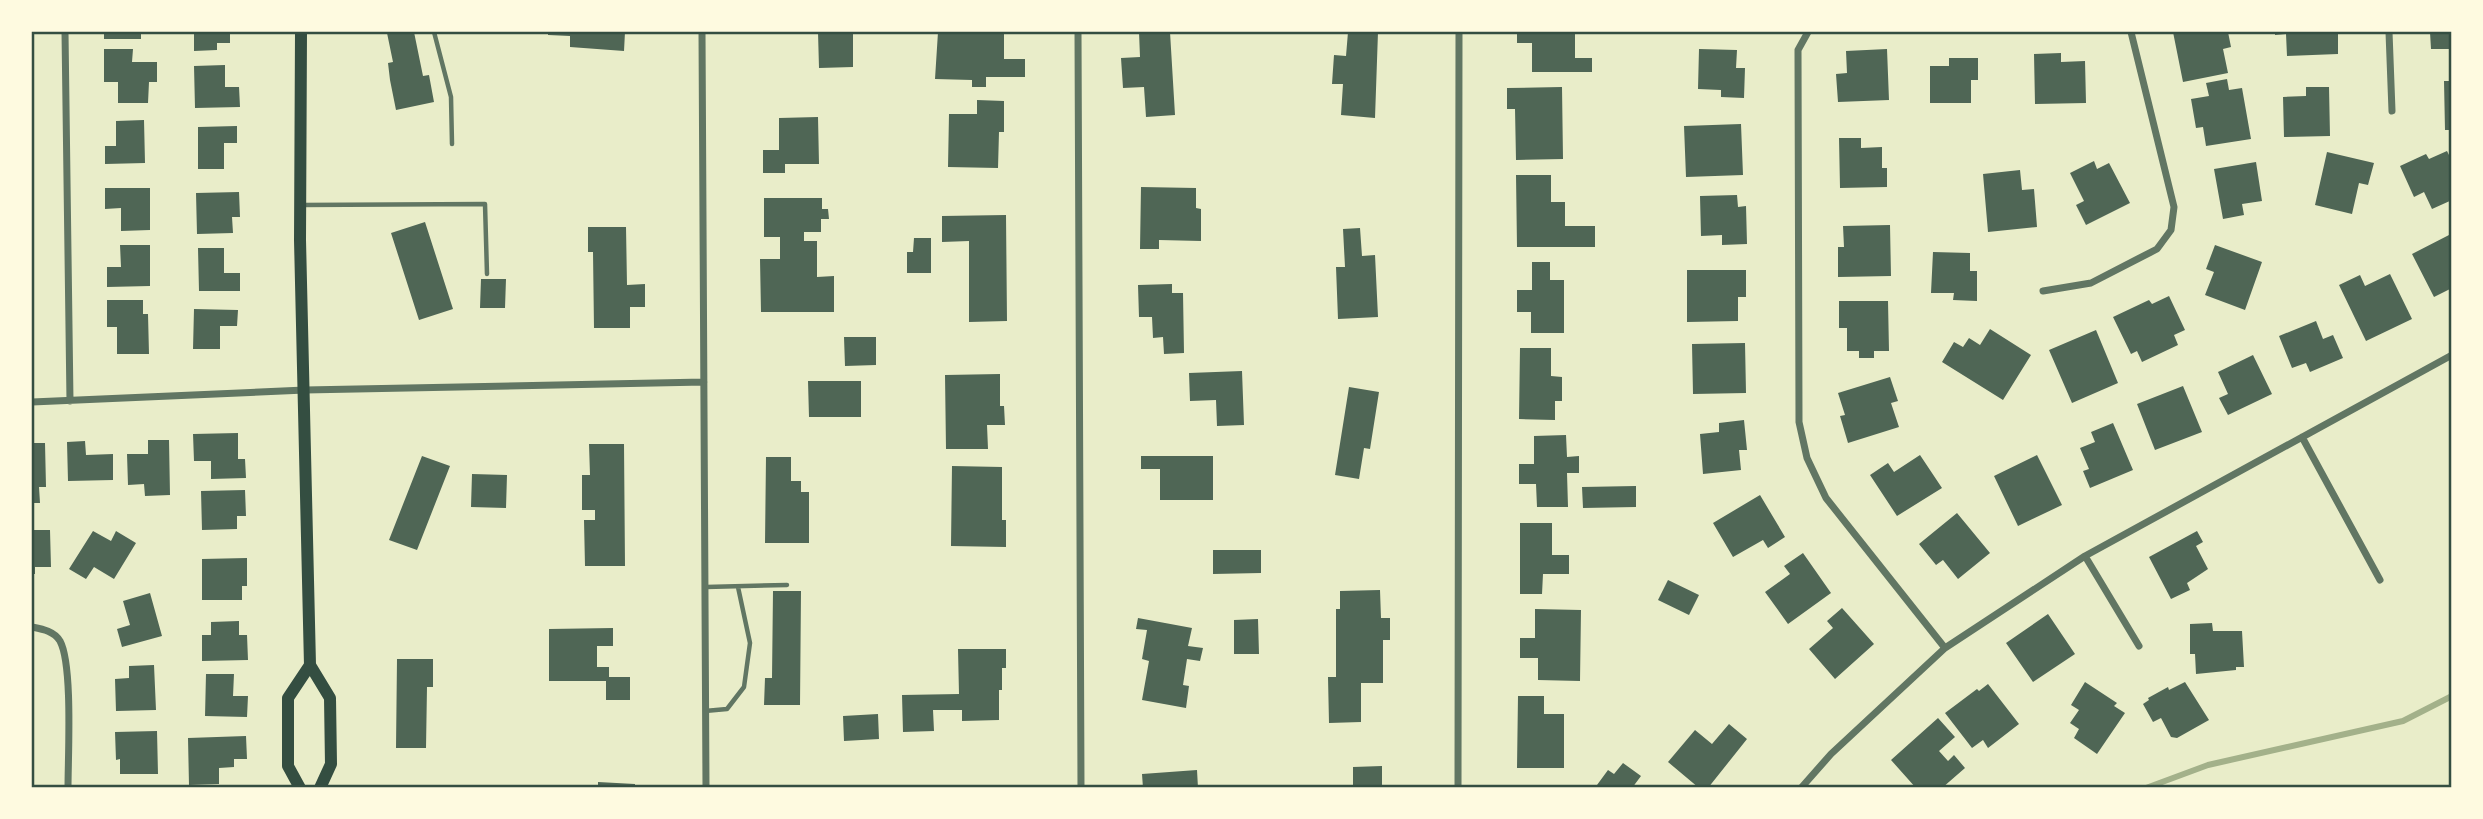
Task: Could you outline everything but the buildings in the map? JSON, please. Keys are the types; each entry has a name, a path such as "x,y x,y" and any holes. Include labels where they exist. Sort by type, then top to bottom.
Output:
{"main road":[{"path":"300,32 300,205 310,665 330,698 331,764 320,788"},
{"path":"300,788 288,766 288,698 310,665"}],"street":[{"path":"65,32 70,401"},
{"path":"702,32 706,788"},
{"path":"1078,32 1081,788"},
{"path":"1458,788 1459,32"},
{"path":"1807,32 1798,50 1799,422 1804,446 1826,498 1945,648"},
{"path":"2043,291 2091,282 2157,249 2171,230 2174,207 2131,32"},
{"path":"2389,32 2392,111"},
{"path":"1801,788 1831,754 1945,648 2085,555 2452,355"},
{"path":"32,402 305,390 704,382"},
{"path":"2302,437 2380,580"},
{"path":"2085,555 2139,646"},
{"path":"32,627 54,633 61,642 67,665 68,788"}],"lane":[{"path":"435,32 450,97 452,144"},
{"path":"300,205 485,204 487,274"},
{"path":"705,587 787,585"},
{"path":"705,711 727,709 744,687 750,643 738,587"}],"waterway":[{"path":"2146,788 2208,765 2403,721 2452,696"}]}
